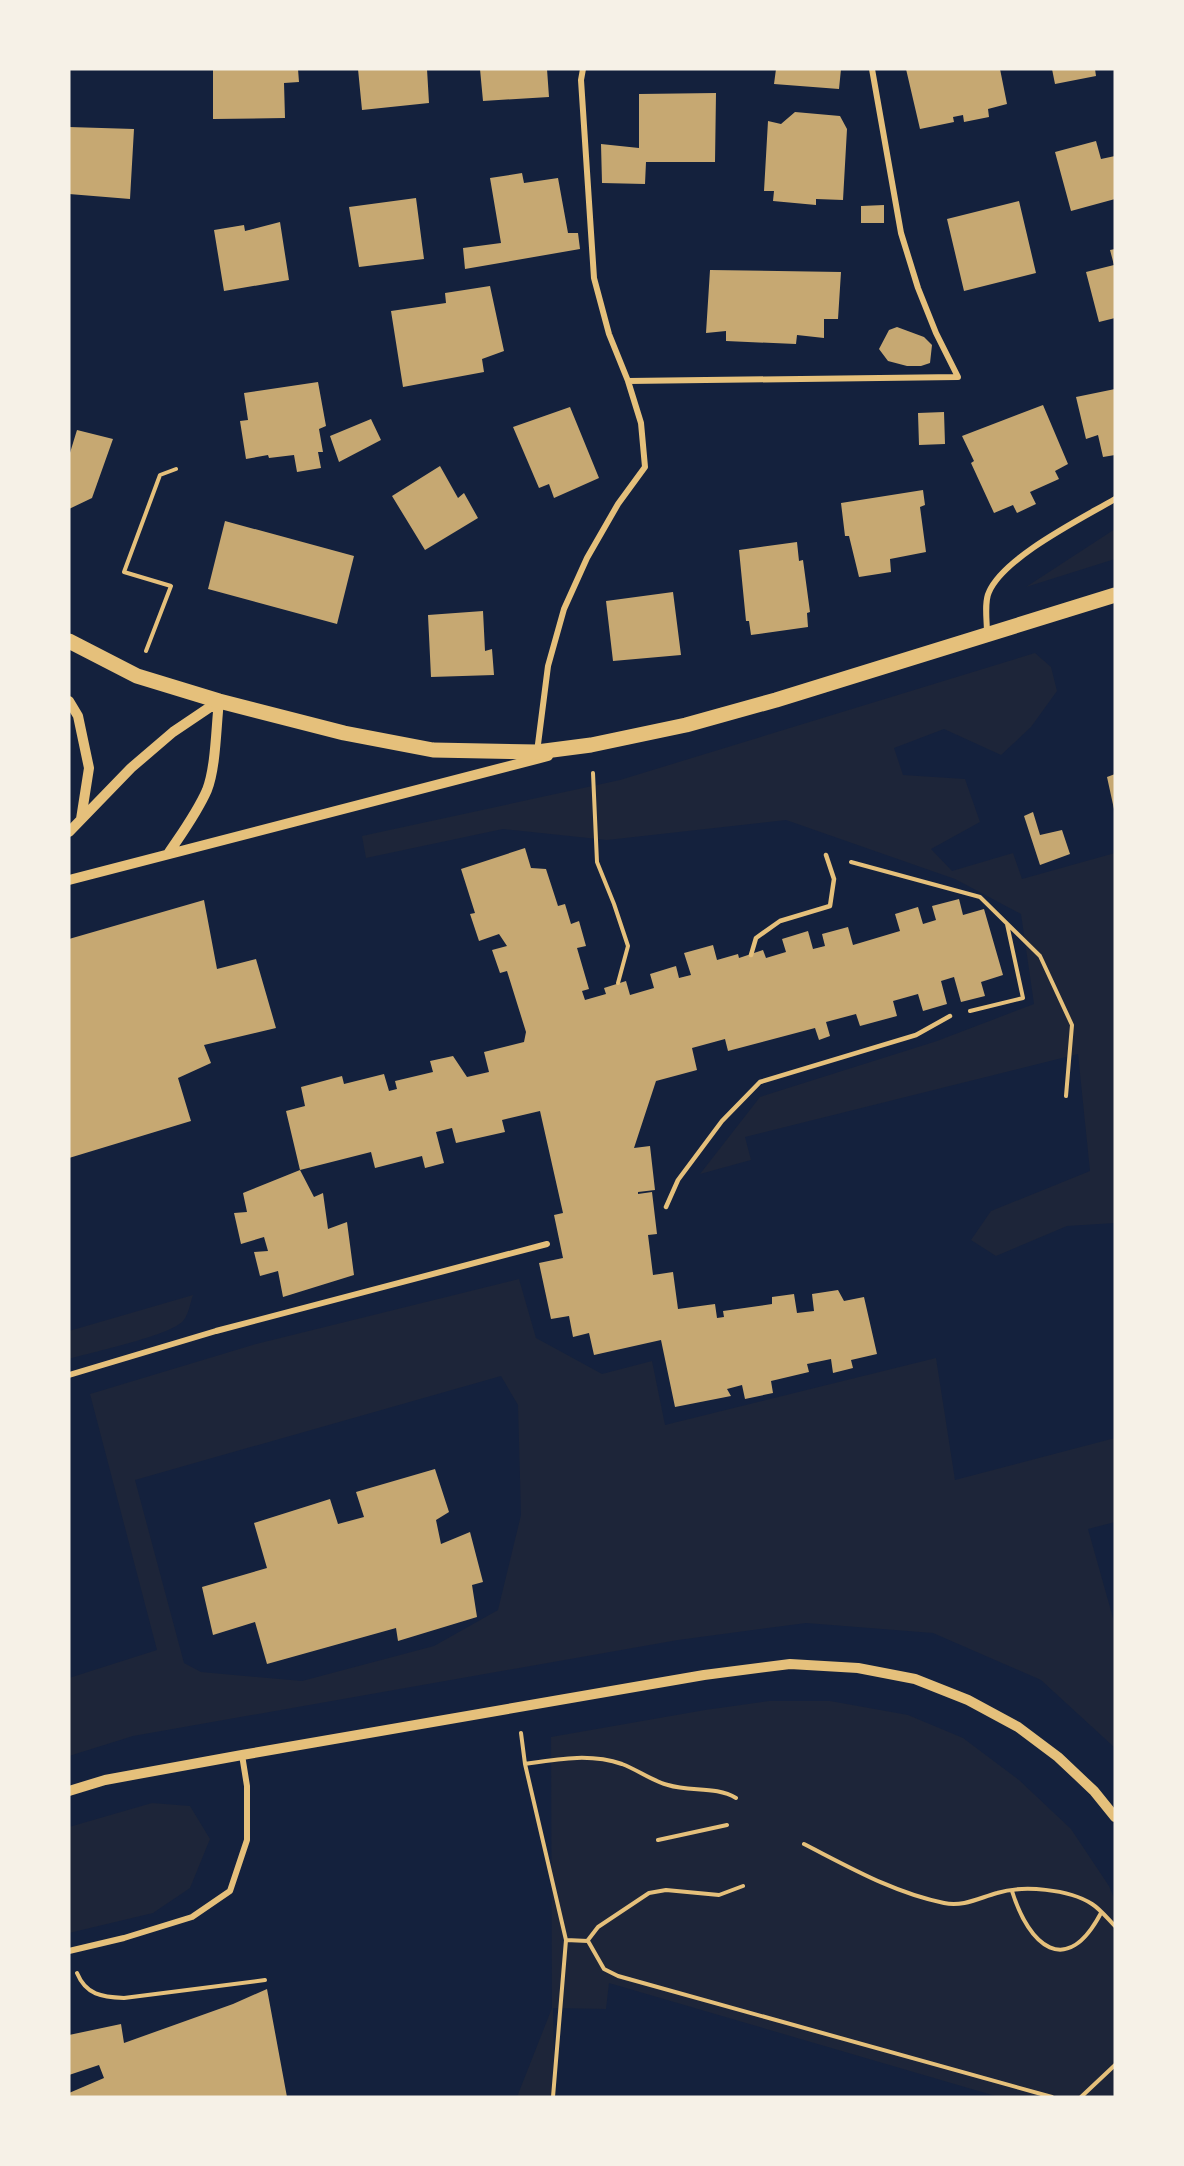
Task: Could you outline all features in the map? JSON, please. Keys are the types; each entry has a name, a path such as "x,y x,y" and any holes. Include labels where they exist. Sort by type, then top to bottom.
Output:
{"main road":[{"path":"69,641 137,676 219,701 344,733 433,750 537,752 591,745 708,719 1115,595"}],"street":[{"path":"537,752 548,666 564,609 588,558 618,504 645,467 641,423 628,381 609,334 594,278 581,80 583,69"},
{"path":"628,381 958,376 936,333 918,288 901,233 872,69"},
{"path":"987,635 987,594 999,575 1042,542 1115,499"},
{"path":"69,701 78,716 89,768 81,819"},
{"path":"168,854 194,816 208,788 219,701"},
{"path":"69,832 139,761 173,732 219,701"},
{"path":"69,880 591,745"},
{"path":"69,1375 228,1328 547,1244"},
{"path":"69,1791 105,1780 242,1755 704,1675 790,1664 858,1668 915,1679 968,1700 1018,1727 1058,1757 1094,1791 1115,1817"},
{"path":"70,1951 124,1938 192,1917 230,1891 247,1840 247,1786 242,1755"}],"lane":[{"path":"751,954 756,938 780,921 830,906 834,879 826,855"},
{"path":"666,1207 684,1171 722,1121 760,1082 916,1035 950,1016"}],"path":[{"path":"137,676 171,586 124,572 160,475 176,469"},
{"path":"591,745 597,862 628,946 618,983"},
{"path":"826,855 980,897 1040,956 1072,1025 1066,1096"},
{"path":"950,1016 1023,998 1006,923"},
{"path":"517,1708 525,1764 566,1940 553,2097"},
{"path":"525,1764 563,1758 591,1757 622,1764 669,1786 726,1792 736,1798"},
{"path":"658,1840 727,1825"},
{"path":"804,1844 886,1886 945,1904 971,1903 999,1892 1027,1889 1062,1892 1092,1904 1115,1926"},
{"path":"588,1941 598,1928 649,1893 666,1890 719,1894 743,1886"},
{"path":"1012,1891 1018,1912 1033,1935 1046,1947 1058,1950 1069,1948 1083,1939 1101,1913"},
{"path":"566,1940 588,1941"},
{"path":"588,1941 604,1969 618,1976 1052,2097"},
{"path":"70,1951 78,1977 87,1989 102,1997 124,1998 265,1980"},
{"path":"1081,2097 1115,2065"}],"shaded area":[{"path":"1115,529 1115,559 1026,587"},
{"path":"1035,653 1051,667 1057,691 1031,727 1001,755 944,729 894,748 903,775 965,779 980,822 931,849 952,871 1013,853 1022,879 1115,853 1115,1223 1067,1226 996,1256 971,1240 991,1211 1090,1171 1078,1054 745,1137 751,1160 700,1174 760,1097 937,1041 1034,1004 1021,914 955,879 786,820 607,840 503,829 366,858 362,836 620,780"},
{"path":"519,1279 536,1338 602,1374 652,1361 665,1425 936,1358 955,1480 1115,1438 1115,1522 1088,1529 1115,1625 1115,1748 1041,1680 933,1633 806,1623 678,1640 133,1736 69,1756 69,1678 157,1650 90,1394 256,1344","holes":["501,1376 518,1405 521,1515 498,1610 434,1646 302,1681 201,1672 184,1663 135,1480"]},
{"path":"193,1295 185,1318 175,1327 147,1338 69,1359 69,1331"},
{"path":"769,1701 830,1701 908,1715 963,1738 1019,1780 1071,1829 1109,1886 1115,1900 1115,2097 999,2097 609,1983 606,2009 553,2008 555,2097 517,2097 552,2008 551,1737"},
{"path":"152,1803 190,1806 210,1839 190,1888 153,1913 69,1933 69,1827"}],"building":[{"path":"213,69 298,69 299,82 284,83 285,118 213,119"},
{"path":"358,69 427,69 429,103 362,110"},
{"path":"480,69 547,69 549,97 483,101"},
{"path":"776,69 841,69 839,89 774,84"},
{"path":"906,69 1000,69 1007,104 988,109 989,117 964,122 963,115 953,117 954,122 920,129"},
{"path":"1052,69 1095,69 1096,76 1055,84"},
{"path":"716,93 715,162 646,162 645,184 602,183 601,144 639,148 639,94"},
{"path":"795,112 840,116 847,129 843,200 816,199 816,205 773,201 774,191 764,191 768,121 781,124"},
{"path":"69,127 134,129 130,199 69,194"},
{"path":"1096,141 1101,159 1115,156 1115,199 1071,211 1055,152"},
{"path":"522,173 524,183 558,178 568,233 578,233 580,249 465,269 463,248 501,243 490,178"},
{"path":"416,198 424,259 359,267 349,207"},
{"path":"1019,201 1036,273 964,291 947,219"},
{"path":"884,205 884,223 861,223 861,206"},
{"path":"280,222 289,280 224,291 214,230 244,225 245,231"},
{"path":"1115,249 1115,318 1099,322 1086,272 1114,265 1110,250"},
{"path":"710,270 841,272 838,319 824,319 824,338 797,335 796,344 726,341 726,331 706,333"},
{"path":"490,286 504,351 482,359 484,372 403,387 391,311 446,303 445,293"},
{"path":"897,327 924,337 932,345 930,363 921,366 907,366 888,361 879,349 889,330"},
{"path":"318,382 326,426 319,429 323,452 318,452 321,468 297,472 294,455 269,458 268,455 246,459 240,421 248,420 244,393"},
{"path":"1115,389 1115,455 1103,457 1098,435 1086,439 1076,397"},
{"path":"1043,405 1068,464 1055,471 1059,479 1030,492 1036,504 1017,513 1013,505 994,513 971,463 974,461 962,436"},
{"path":"570,407 599,478 554,498 549,484 539,488 513,427"},
{"path":"944,412 945,444 919,445 918,413"},
{"path":"371,419 381,440 339,462 330,436"},
{"path":"77,430 113,439 92,498 69,509 69,456"},
{"path":"440,466 458,498 464,493 478,518 425,550 392,496"},
{"path":"923,490 925,505 920,507 926,552 890,559 891,572 859,577 849,536 845,536 841,503"},
{"path":"225,521 354,556 337,624 208,589"},
{"path":"797,542 799,561 803,560 810,612 807,613 808,627 751,635 749,621 746,621 739,550"},
{"path":"673,592 681,655 613,661 606,601"},
{"path":"483,611 485,651 492,649 494,675 431,677 428,615"},
{"path":"1115,774 1115,809 1114,809 1107,777"},
{"path":"1033,812 1040,835 1062,830 1070,854 1040,865 1024,816"},
{"path":"525,848 531,868 546,869 558,906 565,904 571,924 579,921 586,946 577,948 589,989 582,991 585,1000 606,994 604,988 626,981 630,995 654,988 650,974 676,966 679,978 691,975 684,953 713,945 717,960 738,954 739,958 763,950 766,958 786,952 782,939 808,931 813,949 825,946 822,934 848,927 853,945 900,931 895,914 918,907 923,924 936,920 932,906 959,899 963,915 984,909 1003,975 981,982 985,996 961,1002 954,977 941,981 947,1004 923,1011 918,994 893,1001 897,1016 860,1026 856,1014 826,1022 830,1036 819,1040 815,1028 728,1051 725,1039 692,1048 697,1070 656,1081 634,1148 650,1146 655,1190 638,1192 638,1194 652,1192 657,1234 648,1235 653,1275 673,1272 678,1309 715,1304 717,1318 724,1317 723,1311 772,1304 772,1297 794,1294 797,1313 814,1311 812,1294 838,1290 844,1301 864,1297 877,1354 851,1360 853,1368 833,1373 831,1359 807,1364 809,1372 771,1381 773,1393 745,1399 742,1385 727,1389 731,1396 675,1407 661,1340 594,1355 589,1333 573,1337 569,1316 551,1319 539,1263 563,1258 554,1215 563,1213 540,1111 502,1120 505,1132 456,1143 452,1128 436,1132 444,1163 425,1168 422,1156 375,1168 371,1152 300,1170 286,1111 305,1106 301,1087 342,1076 344,1084 384,1074 389,1091 397,1089 395,1081 433,1072 430,1061 453,1056 467,1077 489,1072 484,1052 524,1042 526,1032 507,971 500,973 492,950 507,946 499,934 479,941 470,914 475,913 461,869"},
{"path":"204,900 217,969 256,959 276,1028 204,1045 211,1063 178,1078 191,1121 69,1158 69,939"},
{"path":"300,1170 314,1197 323,1193 328,1229 347,1222 354,1275 283,1297 278,1271 260,1276 254,1252 268,1251 264,1237 241,1244 234,1213 247,1212 243,1193"},
{"path":"435,1469 449,1512 436,1520 441,1544 470,1532 483,1582 472,1585 477,1617 398,1641 396,1628 267,1664 255,1622 213,1635 202,1587 267,1568 254,1523 330,1499 338,1524 364,1517 356,1492"},
{"path":"267,1989 287,2097 69,2097 69,2093 104,2078 99,2065 69,2075 69,2035 121,2024 124,2043 233,2004"}]}
